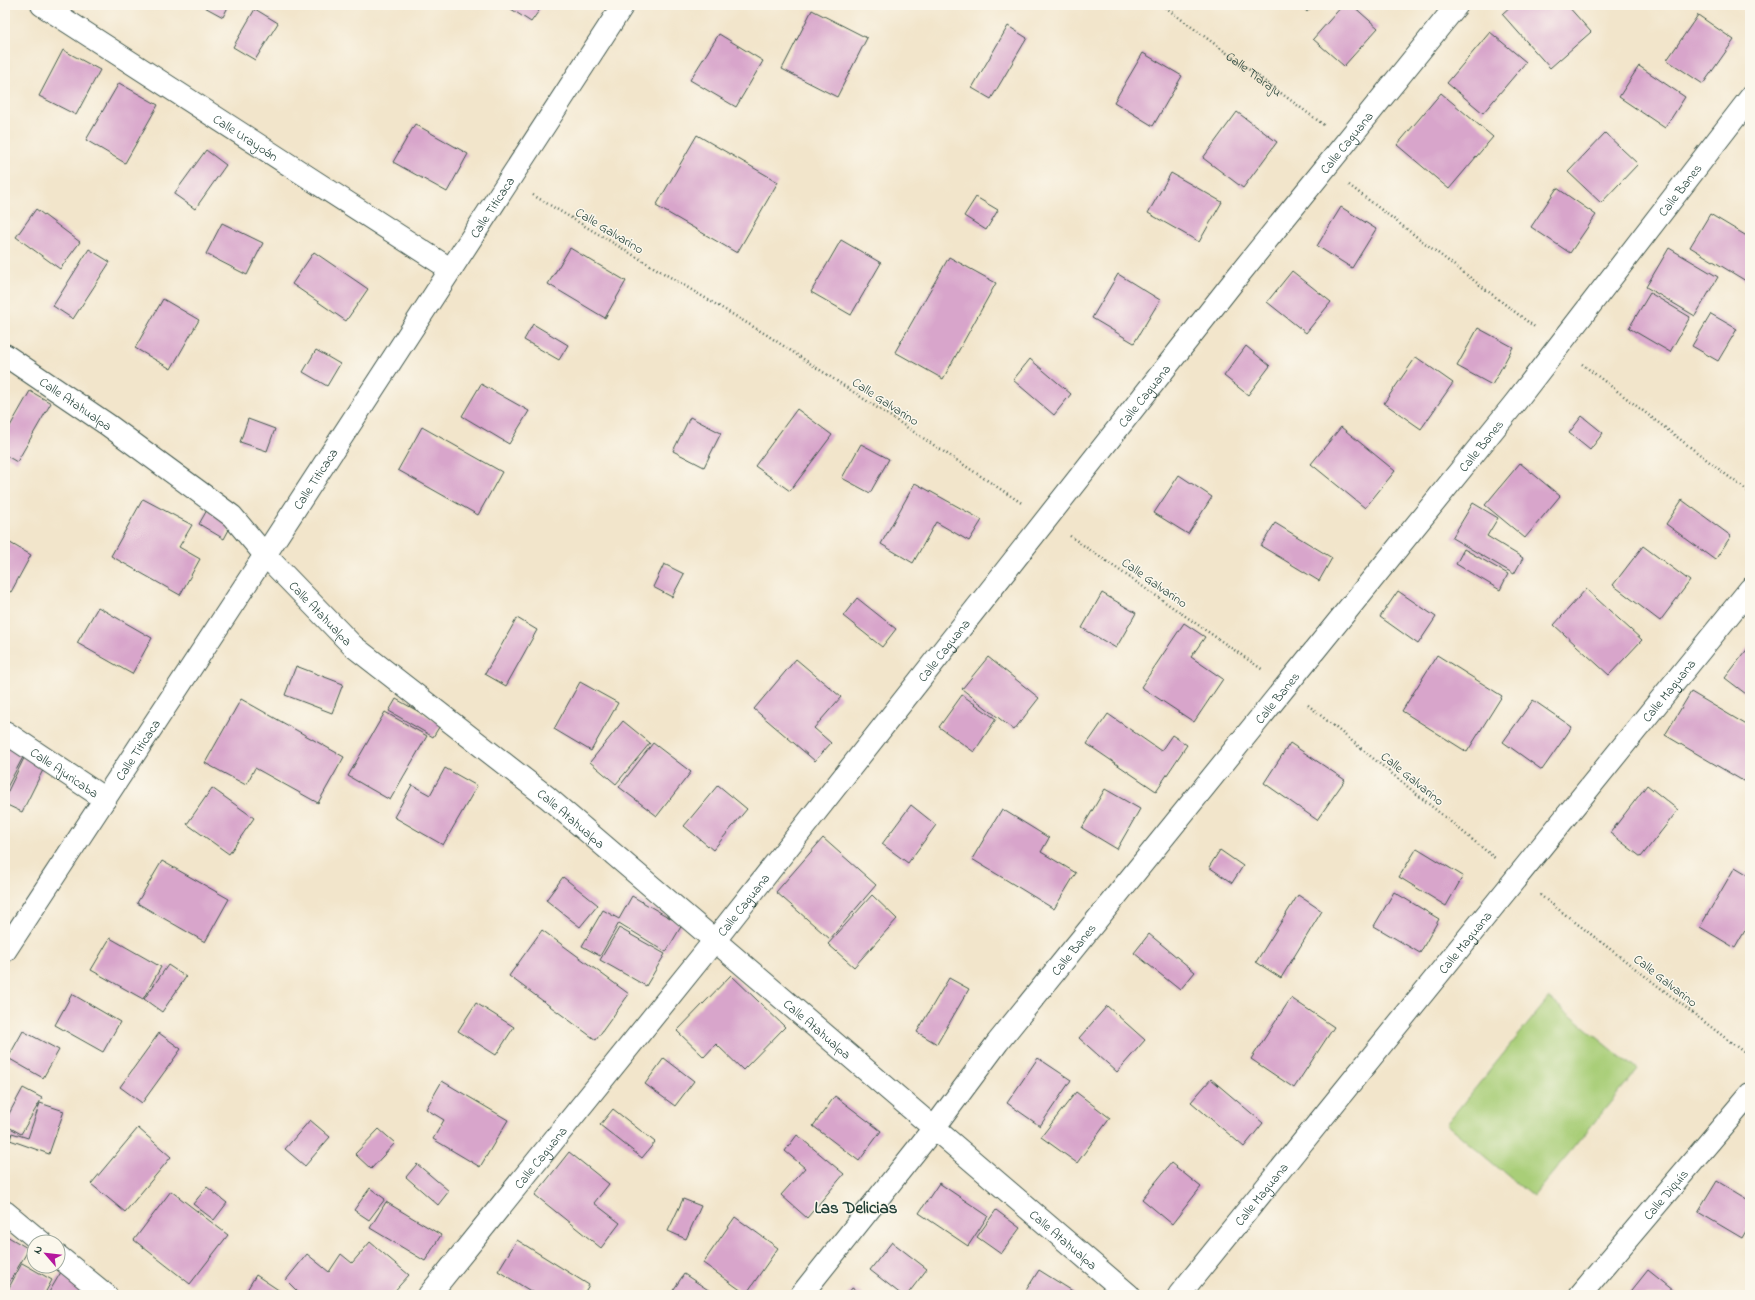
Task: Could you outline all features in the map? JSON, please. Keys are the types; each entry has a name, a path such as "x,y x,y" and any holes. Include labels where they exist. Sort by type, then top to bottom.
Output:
{"street":[{"name":"Calle Urayoán","path":"42,5 450,269"},
{"name":"Calle Titicaca","path":"5,951 622,5"},
{"name":"Calle Caguana","path":"429,1295 715,940 1237,277 1457,5"},
{"name":"Calle Banes","path":"801,1295 934,1128 998,1042 1514,404 1750,98"},
{"name":"Calle Atahualpa","path":"5,355 108,425 232,516 265,554 353,646 548,797 1129,1295"},
{"name":"Calle Maguana","path":"1179,1295 1750,589"},
{"name":"Calle Ajuricaba","path":"5,732 105,799"},
{"name":"Calle Diquís","path":"1580,1295 1750,1094"},
{"path":"5,1212 31,1234"},
{"path":"66,1262 106,1295"}],"path":[{"name":"Calle Tiaraju","path":"1162,5 1347,142"},
{"name":"Calle Galvarino","path":"508,180 767,335 1047,519 1286,687 1517,877 1750,1057"}],"green space":[{"path":"1549,998 1637,1070 1533,1197 1446,1124"}],"building":[{"path":"201,5 229,5 223,17"},
{"path":"505,5 543,5 531,22"},
{"path":"1300,5 1313,5 1307,12"},
{"path":"1343,5 1352,5 1378,28 1344,66 1313,39"},
{"path":"1512,5 1567,5 1591,32 1550,68 1502,14"},
{"path":"255,9 278,23 255,60 233,47"},
{"path":"812,10 867,38 837,97 782,69"},
{"path":"1698,15 1734,40 1703,84 1667,60"},
{"path":"1008,26 1027,38 991,99 972,88"},
{"path":"1490,32 1526,62 1483,113 1447,83"},
{"path":"719,34 763,61 736,107 690,80"},
{"path":"63,50 100,70 76,115 39,96"},
{"path":"1143,53 1182,76 1153,126 1114,102"},
{"path":"1639,66 1685,97 1665,128 1619,97"},
{"path":"119,83 158,105 125,163 86,140"},
{"path":"1441,93 1493,137 1449,189 1397,145"},
{"path":"1237,112 1277,142 1243,188 1203,158"},
{"path":"415,124 468,154 447,192 393,162"},
{"path":"1605,133 1638,164 1601,203 1568,172"},
{"path":"697,135 778,182 737,253 656,206"},
{"path":"206,150 226,165 195,209 174,194"},
{"path":"1171,173 1222,202 1199,242 1148,213"},
{"path":"1557,188 1596,215 1570,253 1531,227"},
{"path":"976,197 998,210 986,230 964,216"},
{"path":"1341,207 1376,229 1352,268 1317,246"},
{"path":"36,209 80,242 60,269 16,237"},
{"path":"1710,214 1750,238 1750,275 1746,281 1690,247"},
{"path":"222,223 263,243 247,275 206,254"},
{"path":"841,240 881,263 851,315 811,292"},
{"path":"570,248 626,281 605,318 548,284"},
{"path":"1669,248 1718,277 1695,316 1646,287"},
{"path":"89,249 110,262 73,319 53,306"},
{"path":"314,252 368,289 346,321 292,284"},
{"path":"949,257 996,283 943,379 895,352"},
{"path":"1292,271 1331,302 1306,333 1267,302"},
{"path":"1118,274 1160,300 1134,343 1092,318"},
{"path":"1650,293 1690,317 1670,352 1629,328"},
{"path":"163,299 199,320 171,369 135,348"},
{"path":"1711,314 1737,329 1718,361 1692,346"},
{"path":"533,324 568,345 559,360 524,340"},
{"path":"1478,328 1513,347 1492,385 1457,366"},
{"path":"1246,346 1270,366 1248,395 1224,376"},
{"path":"316,350 340,364 327,386 303,372"},
{"path":"1416,357 1453,383 1421,429 1384,403"},
{"path":"1030,359 1071,394 1054,415 1013,380"},
{"path":"481,384 529,411 509,444 462,416"},
{"path":"30,391 51,403 17,462 5,455 5,435"},
{"path":"797,409 832,435 790,491 755,466"},
{"path":"1582,416 1603,433 1590,450 1569,433"},
{"path":"690,417 721,433 704,467 673,451"},
{"path":"248,419 275,429 267,451 240,442"},
{"path":"422,427 502,472 478,515 398,470"},
{"path":"1341,427 1395,471 1365,508 1311,464"},
{"path":"861,444 889,459 870,493 842,478"},
{"path":"1520,463 1560,496 1525,538 1485,505"},
{"path":"1179,475 1212,497 1188,534 1154,513"},
{"path":"915,483 982,520 969,541 936,522 913,563 881,544"},
{"path":"143,499 192,525 179,547 200,559 180,595 111,556"},
{"path":"1682,500 1731,536 1715,560 1666,524"},
{"path":"1473,503 1498,518 1487,536 1523,558 1514,574 1452,538"},
{"path":"207,510 232,524 224,539 199,524"},
{"path":"1275,523 1332,558 1319,581 1261,546"},
{"path":"5,540 31,555 11,592 5,589"},
{"path":"1643,546 1690,581 1660,621 1613,585"},
{"path":"1464,549 1508,574 1500,590 1456,564"},
{"path":"664,564 684,574 672,597 653,587"},
{"path":"1586,589 1642,640 1609,675 1554,625"},
{"path":"1398,591 1436,617 1418,644 1380,617"},
{"path":"1102,593 1136,613 1116,648 1082,628"},
{"path":"857,598 896,629 882,647 843,616"},
{"path":"98,607 152,638 132,674 77,643"},
{"path":"517,618 537,630 506,686 485,674"},
{"path":"1184,623 1205,637 1191,657 1223,679 1194,722 1141,687"},
{"path":"1749,647 1750,648 1750,697 1725,678"},
{"path":"1437,655 1502,696 1467,752 1402,711"},
{"path":"988,657 1039,698 1014,730 962,689"},
{"path":"796,659 841,697 814,728 831,743 815,761 754,709"},
{"path":"296,666 343,684 332,713 285,695"},
{"path":"580,682 618,703 591,751 554,729"},
{"path":"1691,692 1750,727 1750,785 1665,735"},
{"path":"962,695 996,719 974,752 939,727"},
{"path":"241,699 344,757 318,803 255,768 246,785 205,763"},
{"path":"396,699 441,724 433,737 389,711"},
{"path":"1533,700 1572,727 1542,770 1503,742"},
{"path":"385,712 427,736 390,800 348,776"},
{"path":"1108,714 1161,751 1172,735 1187,745 1156,791 1087,744"},
{"path":"623,721 650,743 616,784 590,762"},
{"path":"5,731 30,744 5,791"},
{"path":"653,743 691,772 657,816 619,787"},
{"path":"1290,743 1345,780 1317,820 1264,783"},
{"path":"25,756 45,766 22,812 5,804 5,797"},
{"path":"445,768 477,786 443,845 394,817 412,785 430,795"},
{"path":"718,785 747,809 713,850 684,826"},
{"path":"1647,785 1678,810 1641,857 1610,833"},
{"path":"212,788 254,818 229,854 187,824"},
{"path":"1105,789 1140,809 1117,849 1082,828"},
{"path":"911,805 936,825 908,863 882,844"},
{"path":"1002,809 1049,838 1041,852 1076,873 1054,909 972,859"},
{"path":"823,838 876,885 830,939 776,892"},
{"path":"1417,848 1463,876 1446,906 1399,877"},
{"path":"1220,850 1243,866 1232,883 1209,867"},
{"path":"162,861 229,899 205,942 137,903"},
{"path":"1735,867 1750,876 1750,922 1735,948 1700,927"},
{"path":"563,877 598,905 580,927 546,900"},
{"path":"1394,892 1439,919 1420,953 1374,926"},
{"path":"872,895 897,919 854,967 828,944"},
{"path":"1298,895 1322,911 1281,978 1256,962"},
{"path":"632,896 682,925 666,952 619,923 600,956 582,946 603,910 619,919"},
{"path":"619,928 665,954 646,986 600,960"},
{"path":"542,930 629,994 596,1040 509,976"},
{"path":"1149,934 1195,972 1180,990 1134,953"},
{"path":"110,938 161,967 143,999 91,970"},
{"path":"168,965 186,977 162,1012 144,999"},
{"path":"731,975 785,1027 743,1070 716,1044 704,1057 677,1031"},
{"path":"949,978 969,989 937,1044 917,1032"},
{"path":"72,994 120,1022 103,1052 55,1025"},
{"path":"1291,998 1334,1027 1294,1088 1251,1059"},
{"path":"476,1003 514,1027 496,1055 458,1031"},
{"path":"1107,1006 1145,1040 1117,1072 1079,1038"},
{"path":"23,1031 59,1050 43,1078 8,1058"},
{"path":"159,1033 181,1049 142,1103 120,1087"},
{"path":"664,1058 694,1081 675,1106 645,1084"},
{"path":"1038,1058 1071,1080 1040,1126 1007,1103"},
{"path":"1211,1079 1263,1123 1244,1147 1191,1102"},
{"path":"442,1081 508,1120 480,1167 433,1139 444,1120 426,1109"},
{"path":"23,1088 42,1098 21,1134 5,1125 5,1121"},
{"path":"1076,1092 1110,1118 1077,1163 1041,1137"},
{"path":"835,1096 881,1131 859,1161 813,1126"},
{"path":"40,1103 64,1111 49,1154 10,1140 12,1133 28,1138"},
{"path":"613,1109 655,1142 642,1158 600,1125"},
{"path":"310,1120 330,1137 305,1166 285,1149"},
{"path":"138,1128 171,1157 125,1212 91,1184"},
{"path":"379,1129 395,1143 371,1169 355,1154"},
{"path":"797,1135 844,1174 807,1218 781,1195 805,1168 785,1151"},
{"path":"569,1152 609,1184 594,1203 620,1223 601,1248 535,1195"},
{"path":"1171,1163 1201,1187 1172,1224 1142,1199"},
{"path":"417,1164 449,1191 438,1205 406,1177"},
{"path":"1717,1181 1750,1201 1750,1224 1742,1238 1698,1212"},
{"path":"939,1183 988,1216 968,1246 919,1213"},
{"path":"207,1187 227,1203 214,1220 193,1204"},
{"path":"370,1188 385,1199 369,1220 354,1210"},
{"path":"171,1191 228,1235 190,1284 134,1240"},
{"path":"683,1199 701,1206 686,1239 668,1231"},
{"path":"386,1202 441,1235 425,1261 370,1228"},
{"path":"996,1210 1020,1228 1001,1254 977,1237"},
{"path":"735,1217 778,1248 746,1294 703,1263"},
{"path":"5,1235 26,1247 26,1254 5,1289"},
{"path":"517,1240 589,1285 583,1295 537,1295 498,1271"},
{"path":"370,1242 409,1275 391,1295 297,1295 299,1293 286,1280 307,1254 329,1272 341,1254 352,1263"},
{"path":"892,1242 927,1269 907,1295 902,1295 870,1270"},
{"path":"22,1263 26,1265 26,1274 41,1274 52,1280 44,1295 5,1295"},
{"path":"1039,1270 1079,1295 1023,1295"},
{"path":"1648,1270 1679,1295 1628,1295"},
{"path":"60,1274 64,1274 99,1295 48,1294"},
{"path":"684,1274 716,1295 670,1295"},
{"path":"256,1275 280,1291 278,1295 244,1295"},
{"path":"852,1288 864,1295 847,1295"}],"district":[{"name":"Las Delicias","path":"856,1207"}]}
